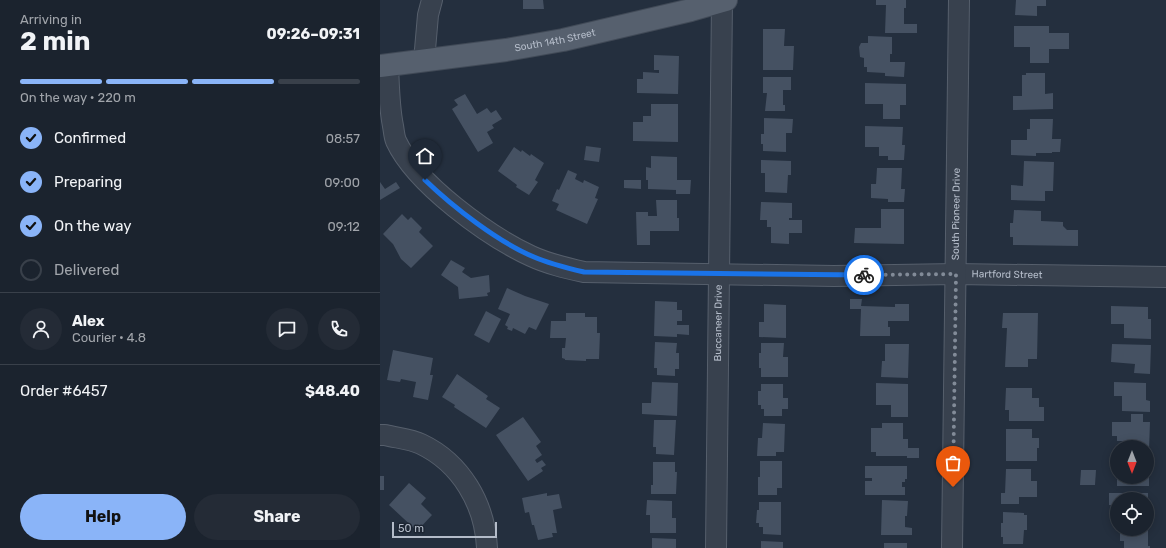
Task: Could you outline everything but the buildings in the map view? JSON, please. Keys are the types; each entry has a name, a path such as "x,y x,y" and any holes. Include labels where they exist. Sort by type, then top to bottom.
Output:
{"main road":[{"name":"South 14th Street","path":"384,65 506,50 563,40 692,5 724,1"}],"street":[{"path":"424,61 428,15 432,0"},
{"name":"South Pioneer Drive","path":"952,548 959,0"},
{"name":"Buccaneer Drive","path":"716,548 724,1"},
{"name":"Hartford Street","path":"384,65 396,140 410,163 441,196 478,224 513,247 533,257 561,267 584,272 834,276 956,274 1166,277"},
{"path":"380,435 420,443 439,454 456,470 470,488 481,512 486,536 486,548"}],"way so far":[{"path":"864,275 956,274 953,487"}],"route":[{"path":"425,180 441,196 478,224 513,247 533,257 561,267 584,272 834,276 864,275"}]}
